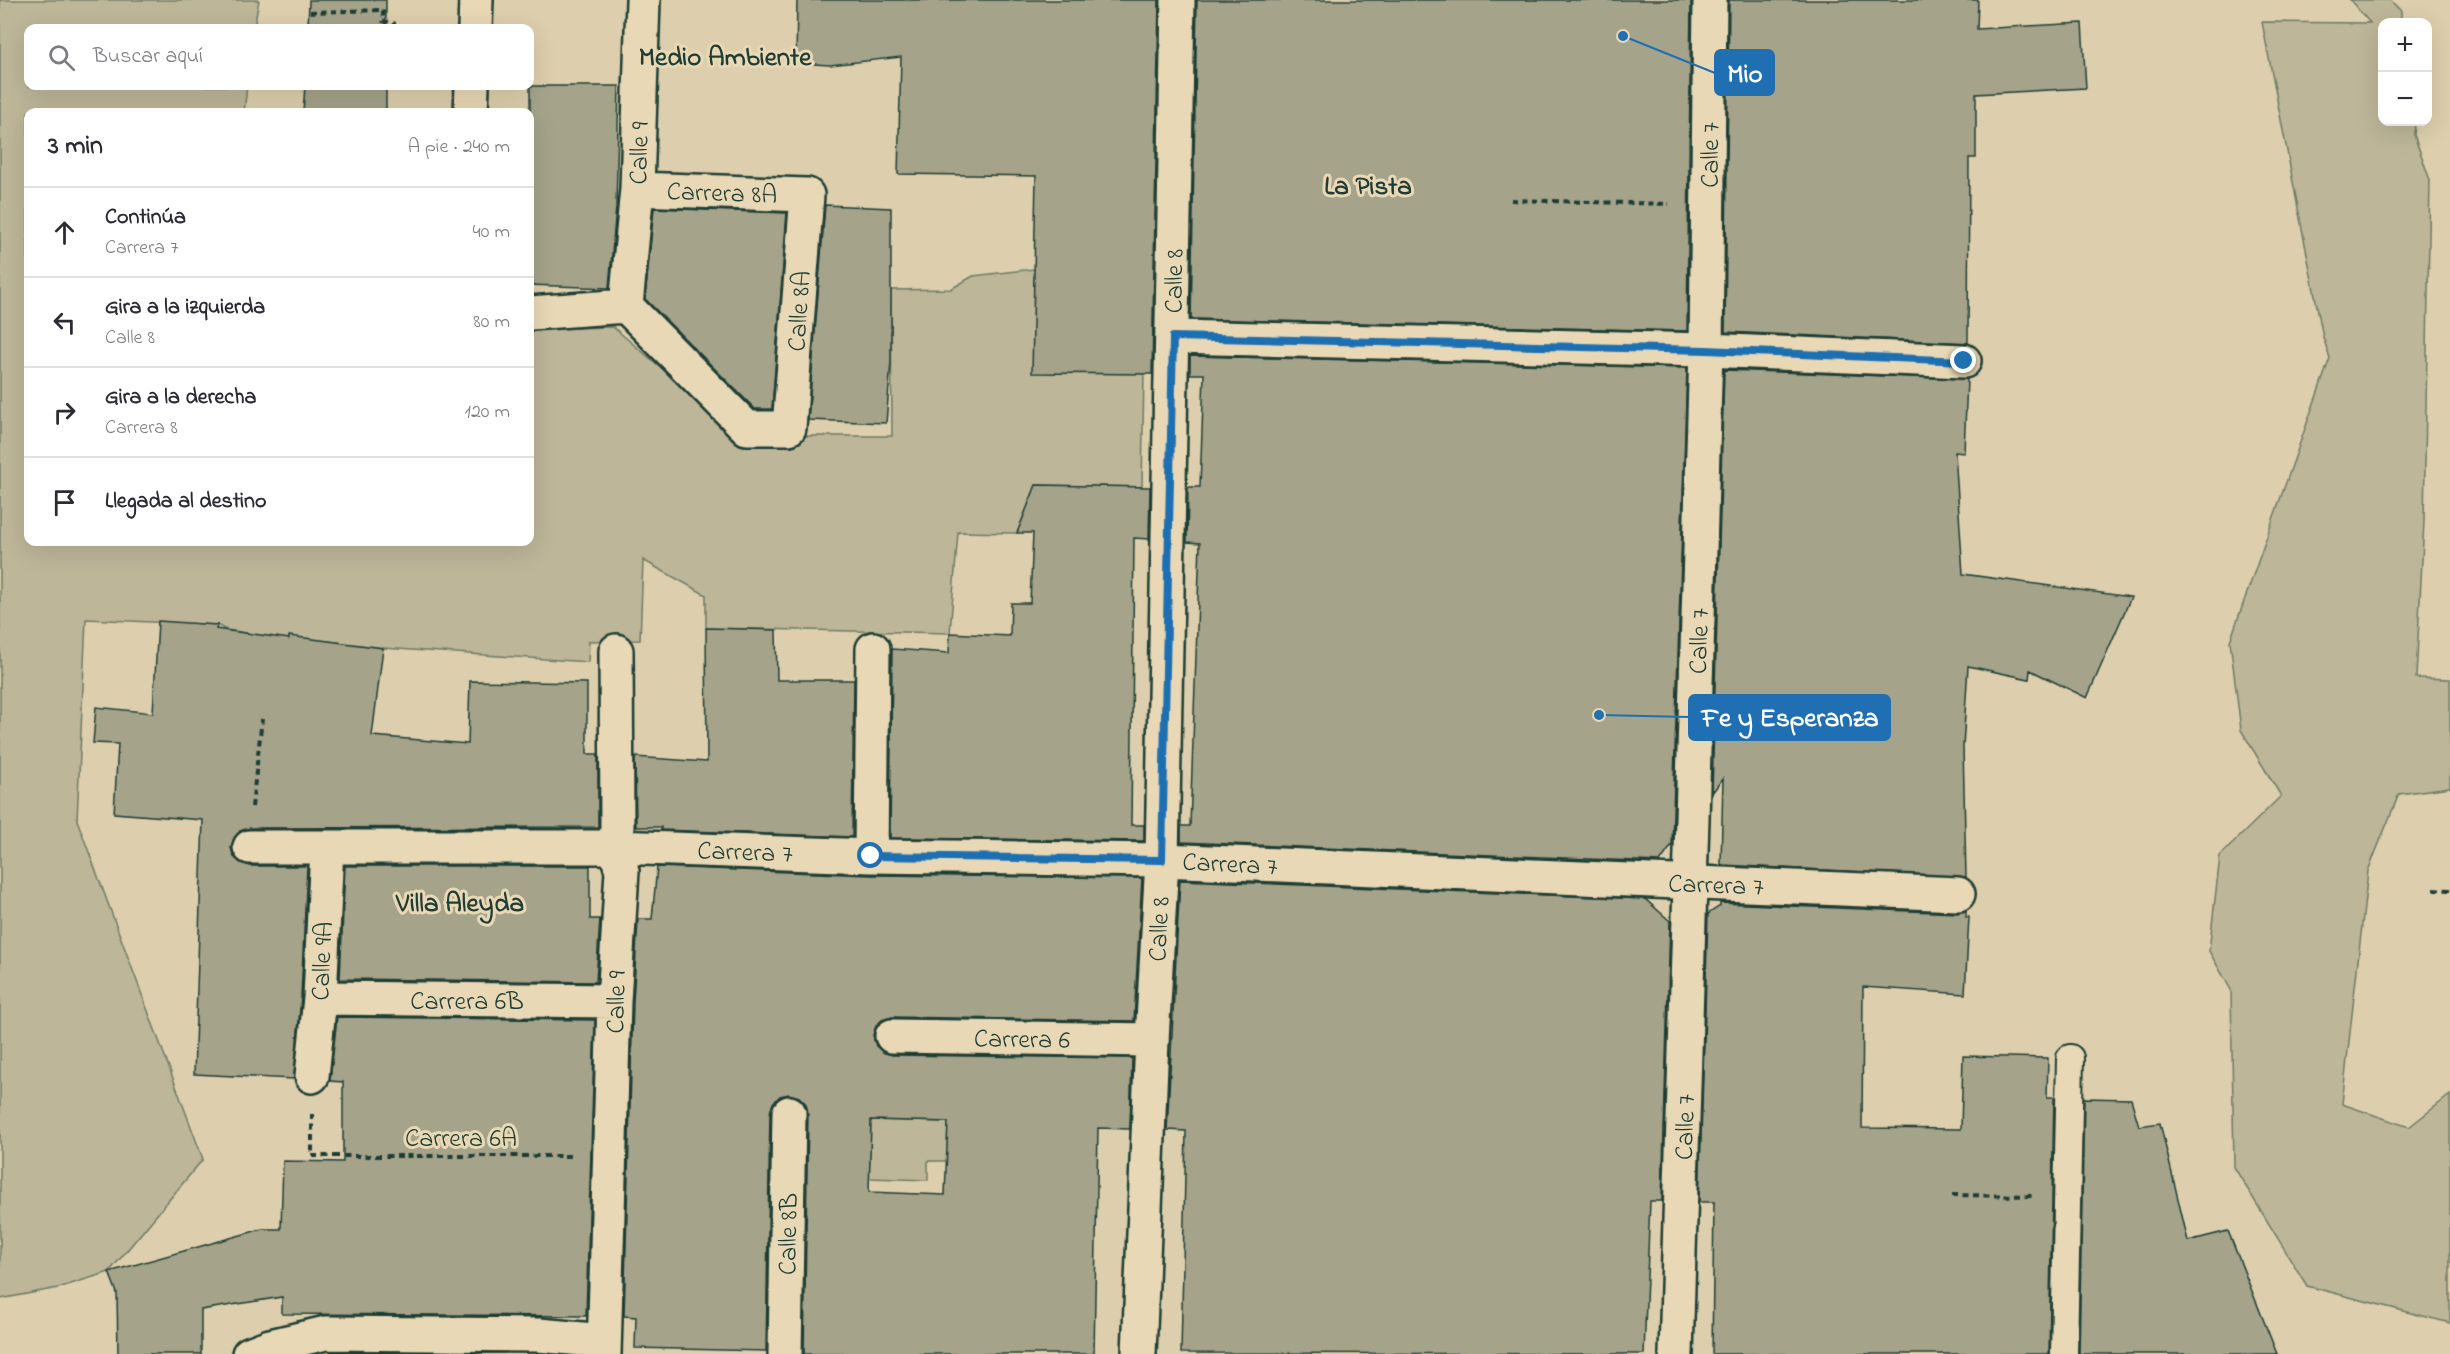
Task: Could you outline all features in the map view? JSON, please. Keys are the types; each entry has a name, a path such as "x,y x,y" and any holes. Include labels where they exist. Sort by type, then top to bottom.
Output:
{"street":[{"path":"475,24 476,0"},
{"name":"Calle 9","path":"626,306 637,189 643,0"},
{"name":"Calle 8","path":"1139,1354 1162,860 1178,0"},
{"name":"Calle 7","path":"1676,1354 1692,884 1706,350 1710,0"},
{"path":"471,108 472,90"},
{"name":"Carrera 8A","path":"637,189 807,195"},
{"name":"Calle 8A","path":"626,306 747,428 789,428 807,195"},
{"path":"534,313 626,306"},
{"path":"1173,337 1706,350 1964,361"},
{"path":"871,856 873,649"},
{"name":"Calle 9","path":"604,1347 614,1001 622,871 615,847 617,827 616,651"},
{"name":"Carrera 7","path":"250,847 615,847 871,856 1162,860 1958,894"},
{"name":"Calle 9A","path":"312,1076 320,998 327,847"},
{"name":"Carrera 6B","path":"320,998 614,1001"},
{"name":"Carrera 6","path":"892,1036 1152,1040"},
{"name":"Calle 8B","path":"786,1354 789,1113"},
{"path":"249,1354 270,1346 326,1333 539,1335 604,1347"}],"lane":[{"path":"2064,1354 2070,1058"}],"path":[{"path":"310,12 382,10 383,21 394,24"},
{"path":"1511,200 1708,205"},
{"path":"250,847 249,835 262,719"},
{"path":"2434,890 2450,890"},
{"name":"Carrera 6A","path":"312,1156 611,1156"},
{"path":"1952,1195 2067,1196"}],"shaded area":[{"path":"0,0 259,0 255,24 24,24 24,90 247,90 244,108 24,108 24,546 534,546 534,329 613,327 742,436 892,436 891,290 951,289 973,276 1034,269 1144,373 1142,487 1036,485 1017,533 958,532 950,633 706,628 706,595 643,560 640,640 589,641 588,662 383,648 290,636 289,639 226,630 217,625 86,619 77,820 203,1159 109,1272 58,1288 0,1299"},
{"path":"2350,0 2390,0 2401,11 2401,18 2378,18 2378,126 2415,126 2414,135 2430,180 2424,521 2416,678 2450,679 2450,787 2399,794 2368,871 2342,1104 2409,1127 2450,1095 2450,1323 2307,1286 2234,1167 2231,990 2209,951 2220,856 2281,796 2241,730 2230,641 2330,358 2323,337 2262,22 2370,23"},
{"path":"871,1120 948,1122 947,1161 928,1161 928,1180 869,1178"}],"building":[{"path":"309,0 386,0 386,24 308,24"},
{"path":"797,0 1159,0 1152,374 1032,373 1036,176 898,174 901,57 830,65 796,63"},
{"path":"1197,0 1691,0 1687,331 1191,319"},
{"path":"1729,0 1978,0 1977,29 2082,23 2086,88 1976,94 1976,158 1969,158 1968,343 1725,332"},
{"path":"534,86 619,86 616,207 609,288 534,285 534,108 530,108 530,90 534,90"},
{"path":"305,90 386,90 386,108 303,108"},
{"path":"825,205 891,208 891,362 886,423 808,420"},
{"path":"654,208 787,213 772,409 755,409 645,299"},
{"path":"1190,356 1687,368 1672,845 1660,862 1181,842 1181,826 1190,826 1200,543 1187,542 1188,487 1200,487 1204,374 1190,374"},
{"path":"1724,370 1967,379 1964,453 1955,452 1963,574 2131,597 2087,698 2030,670 2029,679 1968,666 1963,747 1966,877 1721,865 1723,778 1712,793"},
{"path":"1036,485 1150,487 1149,539 1134,538 1131,825 1144,825 1144,841 890,838 892,649 949,653 950,633 1010,636 1011,603 1030,603 1033,533 1017,533"},
{"path":"158,621 217,625 216,629 383,648 372,736 468,744 470,681 587,683 587,754 598,754 598,827 250,828 240,831 234,838 231,848 234,857 241,863 250,866 307,866 301,997 294,1079 194,1074 203,820 114,813 118,744 93,743 96,707 153,713"},
{"path":"706,628 776,630 777,680 854,680 852,837 661,830 661,827 636,827 635,757 707,762"},
{"path":"345,866 590,866 590,919 600,919 596,982 340,979"},
{"path":"657,867 871,875 1142,878 1134,1021 892,1017 882,1020 876,1026 873,1035 876,1046 892,1055 1132,1058 1130,1129 1098,1128 1094,1354 804,1354 808,1113 806,1104 799,1097 789,1094 780,1096 773,1103 770,1113 766,1351 635,1348 636,1317 624,1316 633,1002 638,919 652,919","holes":["871,1120 948,1122 945,1195 869,1192"]},
{"path":"1180,880 1645,899 1670,921 1662,1201 1650,1201 1644,1354 1181,1353 1186,1131 1167,1130"},
{"path":"1720,903 1957,913 1966,911 1966,917 1969,917 1965,994 1863,987 1862,1128 1961,1129 1963,1056 2048,1058 2047,1097 2054,1097 2049,1354 1712,1354 1714,1202 1699,1202 1708,914 1720,906"},
{"path":"337,1017 595,1020 586,1316 282,1314 282,1297 201,1310 201,1354 118,1354 117,1293 109,1272 262,1229 281,1229 283,1161 343,1162 343,1082 330,1081"},
{"path":"2084,1098 2131,1099 2139,1126 2160,1123 2188,1241 2228,1231 2277,1354 2079,1354"},
{"path":"331,1352 506,1353 331,1354"}],"place":[{"name":"Mio","path":"1623,36"},
{"name":"Fe y Esperanza","path":"1599,715"}],"district":[{"name":"Medio Ambiente","path":"725,56"},
{"name":"La Pista","path":"1368,185"},
{"name":"Villa Aleyda","path":"460,902"}],"route":[{"path":"871,856 1162,860 1173,337 1706,350 1964,361"}]}
